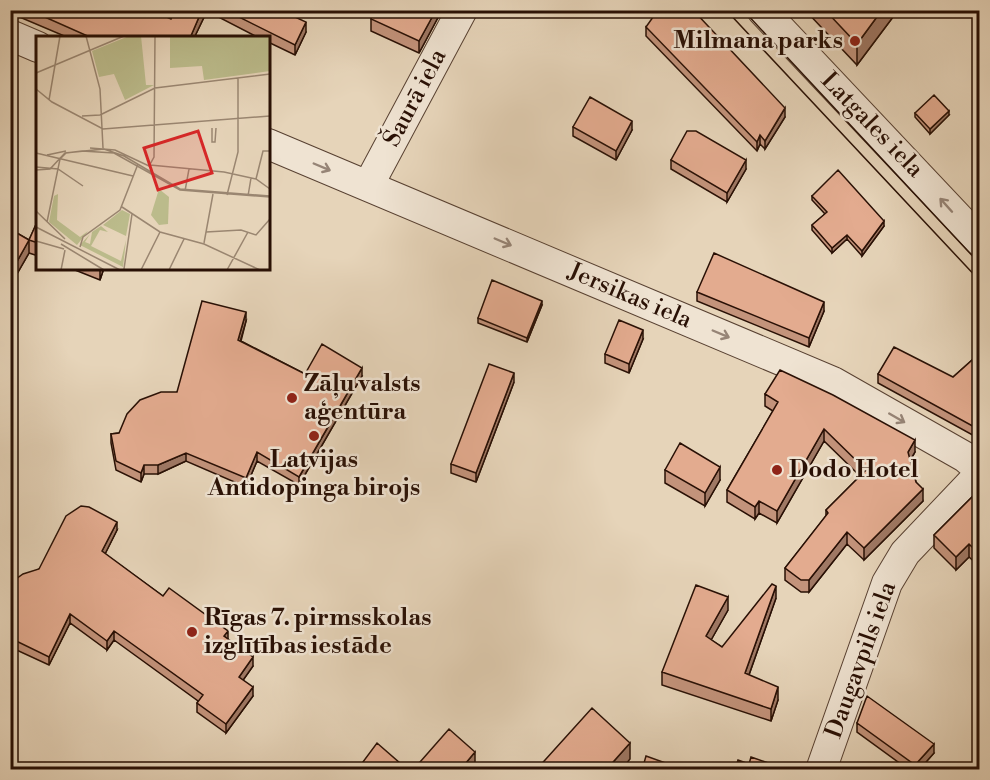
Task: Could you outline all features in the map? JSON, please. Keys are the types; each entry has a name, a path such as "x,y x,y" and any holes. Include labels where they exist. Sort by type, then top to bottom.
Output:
{"street":[{"name":"Šaurā iela","path":"368,186 462,10"},
{"name":"Latgales iela","path":"762,10 980,241"},
{"path":"10,36 36,46"},
{"name":"Jersikas iela","path":"270,145 833,382 965,457 980,472"},
{"name":"Daugavpils iela","path":"821,770 886,584 905,553 980,472"}],"building":[{"path":"29,10 151,10 171,19 175,10 202,10 191,36 88,36"},
{"path":"225,10 280,10 306,22 295,45"},
{"path":"375,10 436,10 419,41 371,19"},
{"path":"658,10 693,10 785,108 765,141 760,135 757,142 646,27"},
{"path":"825,10 882,10 857,44"},
{"path":"10,52 15,54 10,64"},
{"path":"934,95 949,111 930,129 915,113"},
{"path":"590,97 632,121 616,151 573,127"},
{"path":"687,131 696,131 746,160 727,193 671,160"},
{"path":"838,170 884,221 862,251 847,235 832,248 812,225 827,212 812,196"},
{"path":"36,224 36,242 29,240"},
{"path":"10,229 29,240 10,274"},
{"path":"714,253 824,302 809,338 697,292"},
{"path":"492,280 542,301 527,338 478,318"},
{"name":"Zāļu valsts aģentūra","path":"202,301 246,312 238,340 305,374 322,344 362,368 299,477 257,452 246,478 186,453 158,465 144,465 141,473 116,461 111,434 119,433 127,414 140,400 161,392 177,392"},
{"path":"619,320 643,330 629,364 605,354"},
{"path":"894,347 953,377 980,353 980,427 978,429 878,374"},
{"path":"489,364 514,373 476,473 451,464"},
{"name":"Dodo Hotel","path":"780,370 833,395 915,440 908,452 916,482 923,489 864,548 847,532 809,580 801,580 785,568 828,513 826,510 866,470 824,429 777,511 759,501 755,507 727,490 778,402 765,394"},
{"path":"680,443 720,467 705,493 665,470"},
{"path":"980,489 980,555 969,544 956,557 934,535"},
{"path":"81,506 89,507 117,522 102,551 163,596 169,588 228,631 224,636 253,657 239,677 253,687 226,724 197,703 203,695 114,631 107,641 70,614 49,657 10,638 10,590 16,579 39,569 66,516"},
{"path":"772,584 776,586 745,673 778,687 771,709 662,672 696,585 728,597 706,636 722,647"},
{"path":"867,696 934,744 915,765 857,723"},
{"path":"592,708 630,743 606,770 536,770"},
{"path":"449,729 475,752 460,770 413,770"},
{"path":"377,743 408,770 357,770"},
{"path":"646,756 685,770 642,770"},
{"path":"751,757 789,770 735,770 738,760 749,764"}],"tram line":[{"path":"726,10 980,281"},
{"path":"743,10 980,264"}],"place":[{"name":"Milmana parks","path":"855,41"},
{"name":"Zāļu valsts aģentūra","path":"292,398"},
{"name":"Latvijas Antidopinga birojs","path":"314,436"},
{"name":"Dodo Hotel","path":"777,470"},
{"name":"Rīgas 7. pirmsskolas izglītības iestāde","path":"192,632"}]}
